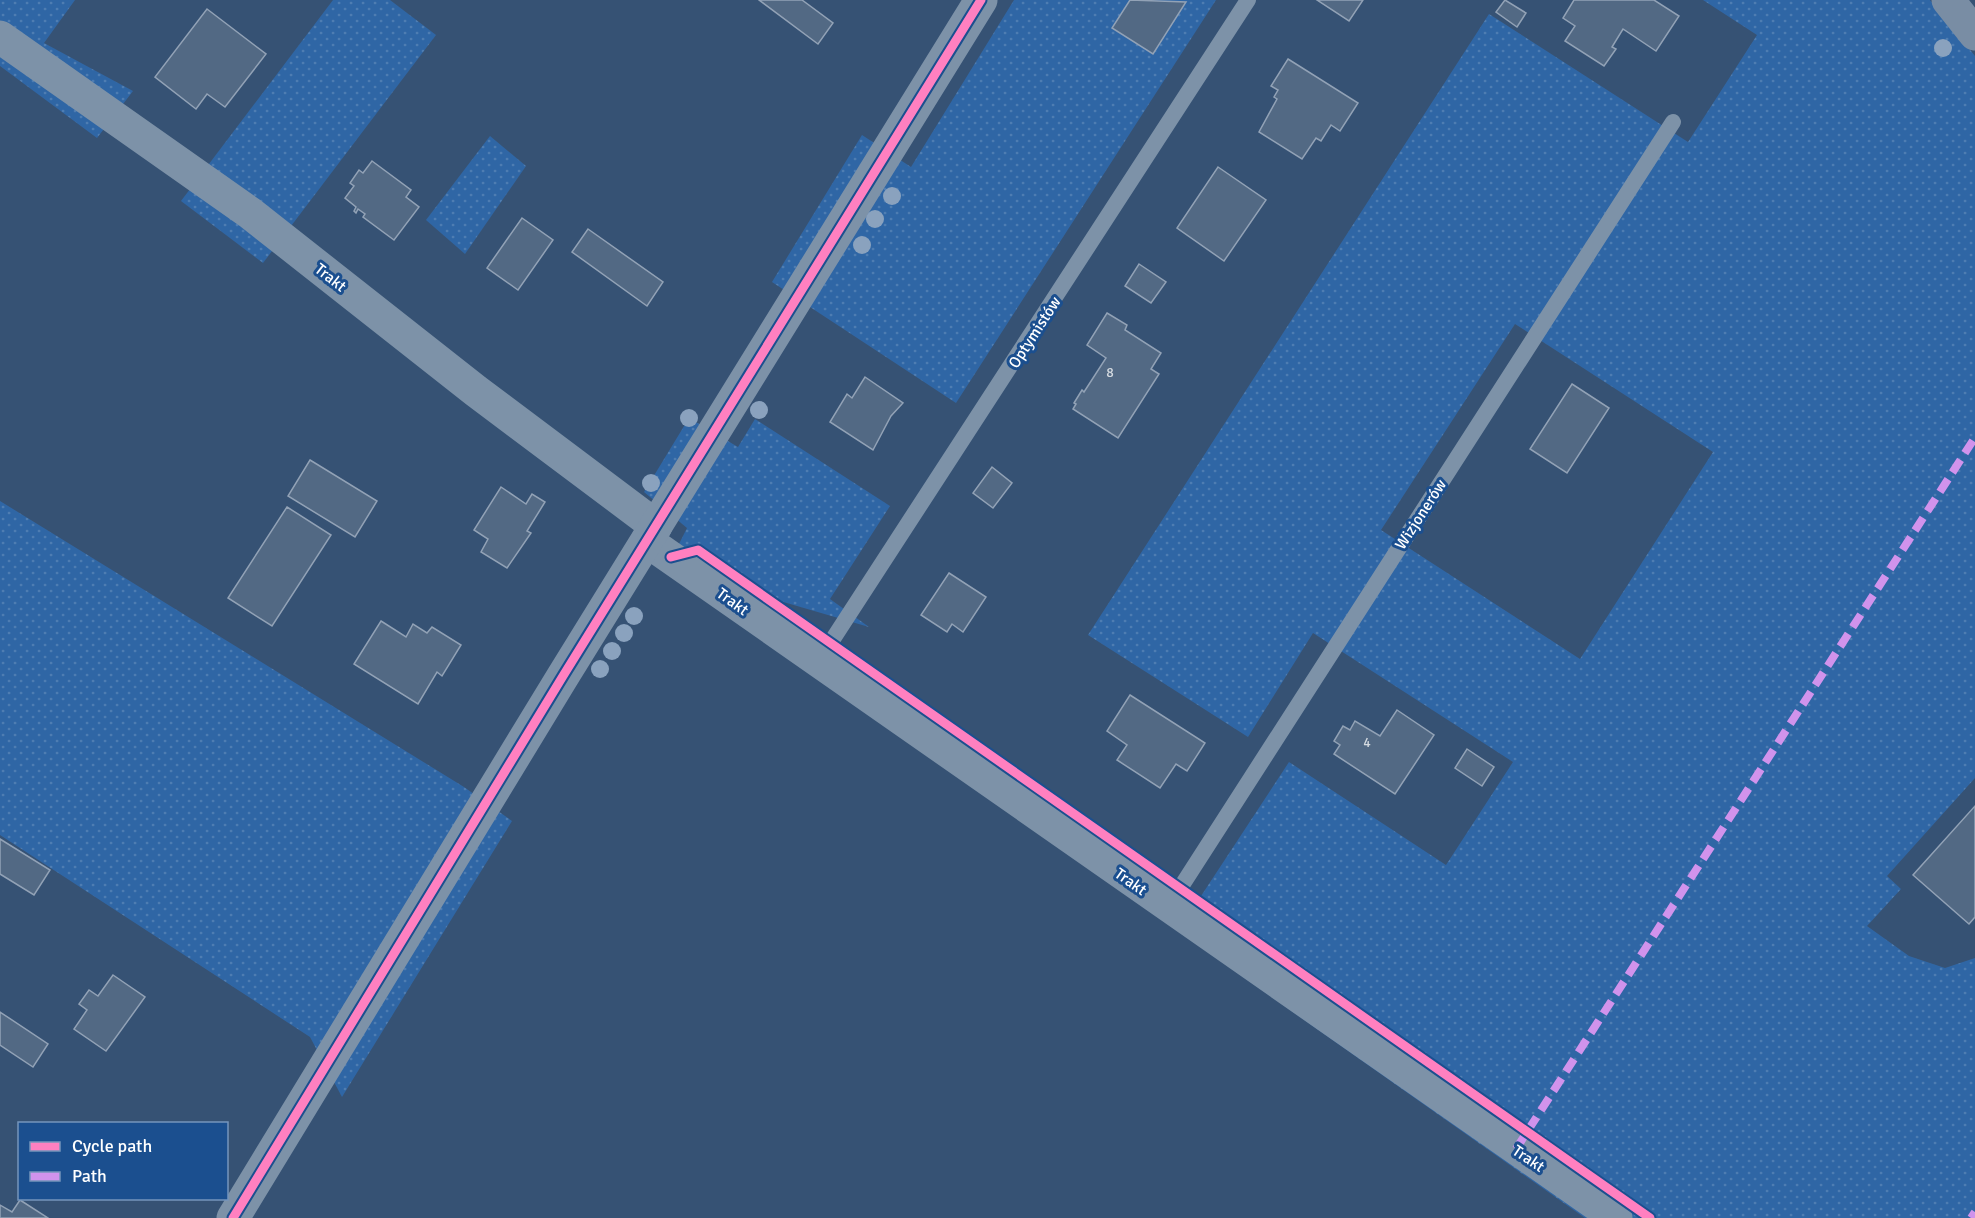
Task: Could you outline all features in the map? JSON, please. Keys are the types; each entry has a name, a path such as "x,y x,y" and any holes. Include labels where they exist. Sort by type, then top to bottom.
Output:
{"main road":[{"path":"1948,0 1975,34"}],"street":[{"path":"233,1218 981,0"},
{"name":"Trakt","path":"0,37 250,213 476,391 651,534 818,662 1616,1218"}],"lane":[{"name":"Optymistów","path":"818,662 1248,0"},
{"name":"Wizjonerów","path":"1168,907 1673,122"}],"shaded area":[{"path":"0,0 75,0 44,43 133,91 97,138 0,66"},
{"path":"333,0 390,0 436,35 263,263 181,201"},
{"path":"1014,0 1216,0 956,403 772,282 862,135 911,167"},
{"path":"1703,0 1930,0 1975,56 1975,778 1887,876 1901,889 1867,926 1909,956 1945,968 1975,958 1975,1218 1585,1218 1178,931 1289,762 1446,865 1513,762 1313,633 1248,737 1088,635 1489,14 1688,142 1757,35","holes":["1515,324 1713,452 1580,659 1381,530"]},
{"path":"490,136 526,166 465,254 426,220"},
{"path":"689,418 738,447 755,419 890,506 830,599 869,627 667,568 687,528 644,492"},
{"path":"0,501 464,787 512,821 342,1097 310,1037 0,835"}],"building":[{"path":"759,0 802,0 833,23 818,44"},
{"path":"1130,0 1186,2 1153,54 1112,28"},
{"path":"1317,0 1363,0 1349,21"},
{"path":"1505,0 1526,13 1517,27 1496,12"},
{"path":"1574,0 1654,0 1679,16 1656,51 1623,29 1612,47 1616,49 1604,66 1565,41 1575,26 1563,18"},
{"path":"207,9 266,54 225,107 207,94 196,109 155,77"},
{"path":"1288,59 1358,103 1340,131 1331,125 1321,141 1316,138 1302,159 1259,132 1277,99 1274,97 1278,90 1271,86"},
{"path":"372,161 411,190 406,197 419,207 394,240 363,217 365,214 358,209 356,213 354,211 356,207 345,198 354,186 350,183 359,170 363,173"},
{"path":"1218,167 1266,200 1224,261 1177,228"},
{"path":"522,218 553,240 518,290 487,268"},
{"path":"588,229 663,282 647,306 572,252"},
{"path":"1139,264 1166,282 1151,303 1125,286"},
{"path":"1107,313 1127,325 1125,330 1161,353 1151,369 1159,374 1118,438 1073,409 1082,390 1084,392 1106,358 1087,345"},
{"path":"865,377 903,403 891,416 873,450 830,422 847,394 852,398"},
{"path":"1572,384 1609,408 1567,473 1530,449"},
{"path":"310,460 377,501 355,537 288,496"},
{"path":"992,467 1012,483 993,508 973,493"},
{"path":"501,487 526,504 532,494 545,502 527,531 531,533 507,568 481,552 488,539 474,530"},
{"path":"287,507 331,535 272,626 228,598"},
{"path":"949,573 986,597 963,632 952,624 947,632 921,615"},
{"path":"381,621 406,637 413,624 427,633 432,627 461,645 442,676 437,672 418,704 354,664"},
{"path":"1130,695 1205,743 1187,771 1176,764 1160,788 1117,760 1127,745 1107,731"},
{"path":"1397,710 1434,735 1395,794 1334,754 1340,745 1334,741 1343,726 1350,730 1355,721 1380,736"},
{"path":"1467,749 1494,767 1482,786 1455,768"},
{"path":"1975,806 1975,917 1969,924 1913,875"},
{"path":"0,839 50,870 34,895 0,874"},
{"path":"113,975 145,997 106,1051 74,1029 87,1010 79,1004 89,990 98,996"},
{"path":"0,1012 48,1044 33,1067 0,1045"},
{"path":"20,1200 48,1218 0,1218 0,1205 12,1212"}],"marked path":[{"path":"1516,1149 1974,439"},
{"path":"1971,1218 1975,1212"}],"cycle path":[{"path":"233,1218 563,676 981,0"},
{"path":"671,557 698,550 1650,1218"}]}
